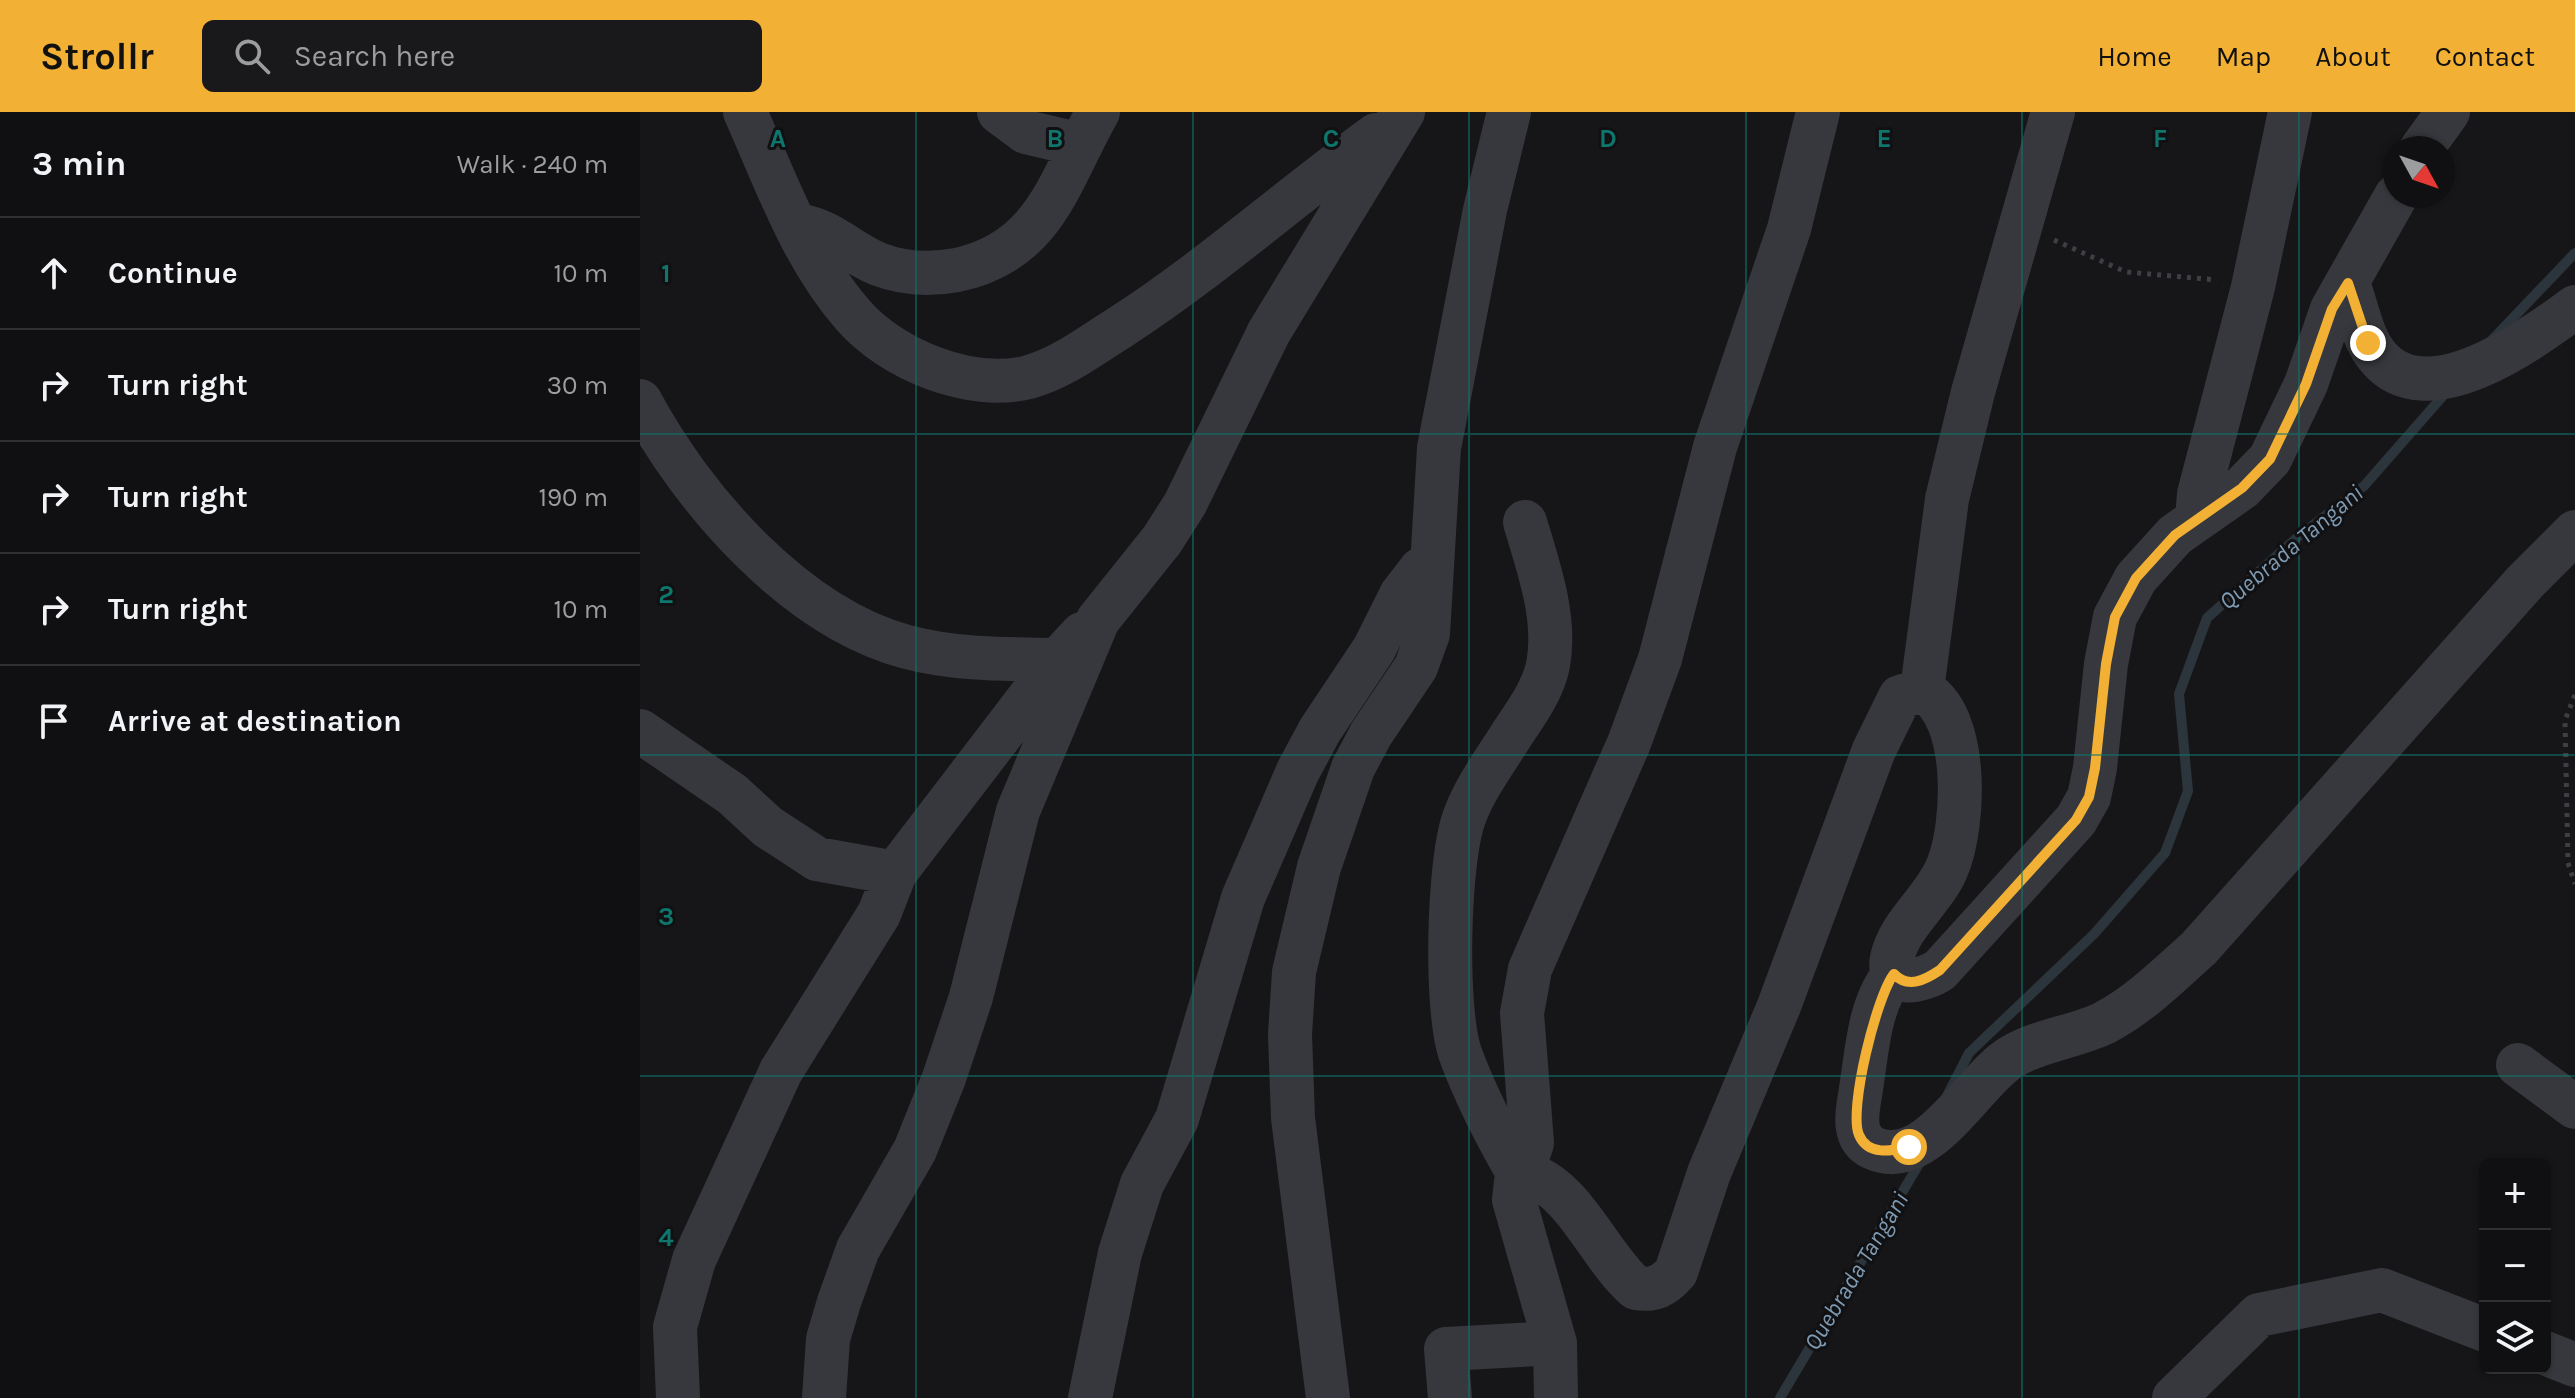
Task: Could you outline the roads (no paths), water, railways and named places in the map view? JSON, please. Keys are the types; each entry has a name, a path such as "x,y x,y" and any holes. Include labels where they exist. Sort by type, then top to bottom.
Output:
{"street":[{"path":"745,112 795,225 821,273 853,316 885,343 956,375 996,380 1028,377 1068,361 1146,311 1398,121"},
{"path":"795,225 823,231 876,263 903,271 936,274 969,267 1005,252 1026,236 1053,203 1090,129 1026,132 999,112"},
{"path":"1328,1398 1293,1118 1290,1034 1294,972 1319,867 1353,768 1371,734 1416,667 1428,634 1429,567 1439,448 1485,210 1509,112"},
{"path":"1556,1398 1555,1343 1514,1200 1517,1172 1532,1143 1522,1013 1530,969 1629,743 1660,659 1715,447 1789,229 1818,112"},
{"path":"1922,690 1947,499 1973,392 2053,112"},
{"path":"2197,518 2199,494 2253,287 2290,112"},
{"path":"2431,136 2448,112"},
{"path":"678,1398 675,1327 694,1260 781,1071 879,914 895,873 1058,660 1098,620 1162,540 1185,504 1269,332 1398,121"},
{"path":"1922,690 1943,707 1955,734 1958,817 1947,868 1897,942 1891,964 1900,980 1913,983 1940,970 2076,820 2089,797 2095,768 2106,664 2115,617 2136,578 2175,535 2242,488 2270,459 2306,384 2332,309 2389,208"},
{"path":"2348,283 2368,343 2380,360 2411,378 2438,379 2464,372 2532,340 2575,307"},
{"path":"640,401 685,473 720,515 782,576 815,603 873,634 918,649 960,657 1058,660"},
{"path":"1525,522 1539,570 1549,623 1548,665 1534,701 1494,763 1464,819 1452,898 1450,969 1459,1049 1494,1134 1517,1172 1549,1184 1615,1269 1636,1288 1662,1286 1676,1272 1694,1211 1779,1006 1874,750 1900,697 1922,690"},
{"path":"1894,974 1877,1007 1857,1114 1858,1134 1867,1145 1889,1151 1909,1147 1936,1132 1988,1076 2013,1056 2103,1023 2143,999 2199,948 2525,582 2575,532"},
{"path":"1090,1398 1120,1253 1142,1184 1177,1119 1243,898 1298,771 1320,730 1374,649 1401,595 1421,569 1429,567"},
{"path":"824,1398 828,1339 839,1302 858,1249 915,1150 944,1078 971,997 1018,811 1098,620"},
{"path":"640,731 732,794 768,827 817,859 895,873"},
{"path":"2518,1065 2575,1107"},
{"path":"2174,1398 2259,1315 2382,1290 2479,1328"},
{"path":"1450,1398 1446,1349 1555,1343"},
{"path":"2551,1355 2575,1365"}],"waterway":[{"name":"Quebrada Tangani","path":"2491,341 2575,253"},
{"name":"Quebrada Tangani","path":"1947,1096 1969,1053 2094,934 2165,853 2188,791 2179,694 2207,618 2299,536 2364,486 2449,389"},
{"name":"Quebrada Tangani","path":"1780,1398 1922,1159"}]}
